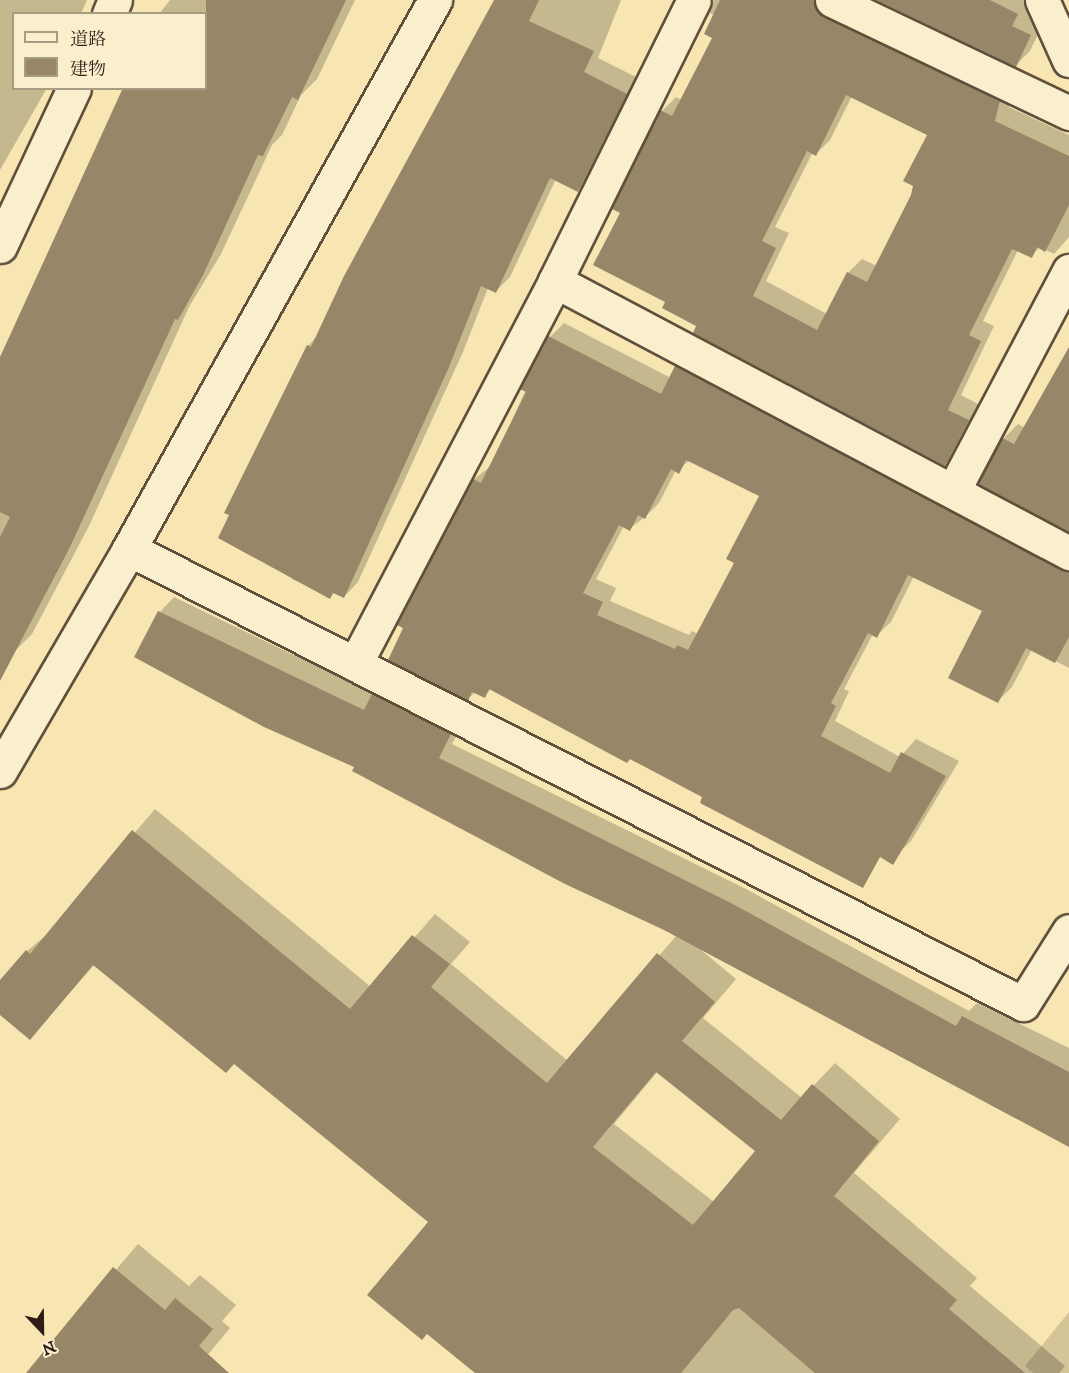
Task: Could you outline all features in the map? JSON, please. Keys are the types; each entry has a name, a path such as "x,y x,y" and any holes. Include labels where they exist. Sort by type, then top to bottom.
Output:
{"street":[{"path":"0,771 11,724 129,549 435,0"},
{"path":"356,664 555,280 694,0"},
{"path":"832,0 1069,114"},
{"path":"1042,0 1069,60"},
{"path":"0,246 73,90"},
{"path":"953,491 1069,271"},
{"path":"555,280 1069,553"},
{"path":"129,549 1023,1004 1069,931"}],"shaded area":[{"path":"1069,1312 1069,1373 1033,1373 1025,1366"}],"building":[{"path":"206,0 346,0 298,100 292,97 263,156 258,155 203,275 178,320 175,319 70,547 0,681 0,537 10,517 0,512 0,357 122,90 207,90"},
{"path":"494,0 539,0 529,21 594,51 584,72 627,94 578,192 550,178 496,293 481,286 449,367 344,598 333,593 330,599 218,538 229,515 224,513 307,345 311,347 344,276"},
{"path":"720,0 814,0 824,17 1000,101 995,121 1069,156 1069,205 1045,252 1037,247 1032,258 1012,249 969,335 981,341 948,410 969,420 945,466 693,333 696,326 662,308 665,302 593,265 620,213 612,209 660,110 672,116 712,38 704,34","holes":["846,95 927,135 903,181 913,186 911,195 867,282 847,272 817,330 753,296 776,248 762,241 807,151 816,156"]},
{"path":"876,0 990,0 1018,14 1012,26 1031,35 1016,67"},
{"path":"548,336 661,394 675,366 1069,572 1069,637 1055,663 1026,648 998,703 948,678 982,611 908,575 877,638 868,633 831,703 836,706 821,736 890,773 901,752 946,776 893,865 880,857 863,888 700,803 702,797 630,759 627,763 489,689 485,698 472,692 468,701 388,660 403,628 397,625 473,479 481,483 526,392 520,389","holes":["686,460 759,496 726,559 734,563 688,650 677,645 675,649 597,615 603,602 583,593 619,525 630,531 638,515 645,519 671,469 679,474"]},
{"path":"1069,347 1069,532 978,484 1002,438 1014,444"},
{"path":"158,611 364,710 372,694 451,734 439,758 731,903 956,1026 962,1016 1069,1072 1069,1147 664,930 565,884 352,771 354,767 264,727 134,657"},
{"path":"132,830 350,1009 412,935 450,964 431,987 547,1083 657,953 715,1002 682,1041 781,1120 812,1084 879,1141 834,1196 957,1300 949,1309 1025,1373 815,1373 739,1308 733,1310 681,1373 475,1373 427,1334 422,1340 367,1295 428,1222 234,1064 226,1073 93,965 30,1040 0,1015 0,980 26,950 30,954","holes":["656,1072 755,1151 693,1225 593,1147"]},
{"path":"113,1267 165,1310 175,1298 213,1329 199,1346 229,1373 26,1373"}]}
